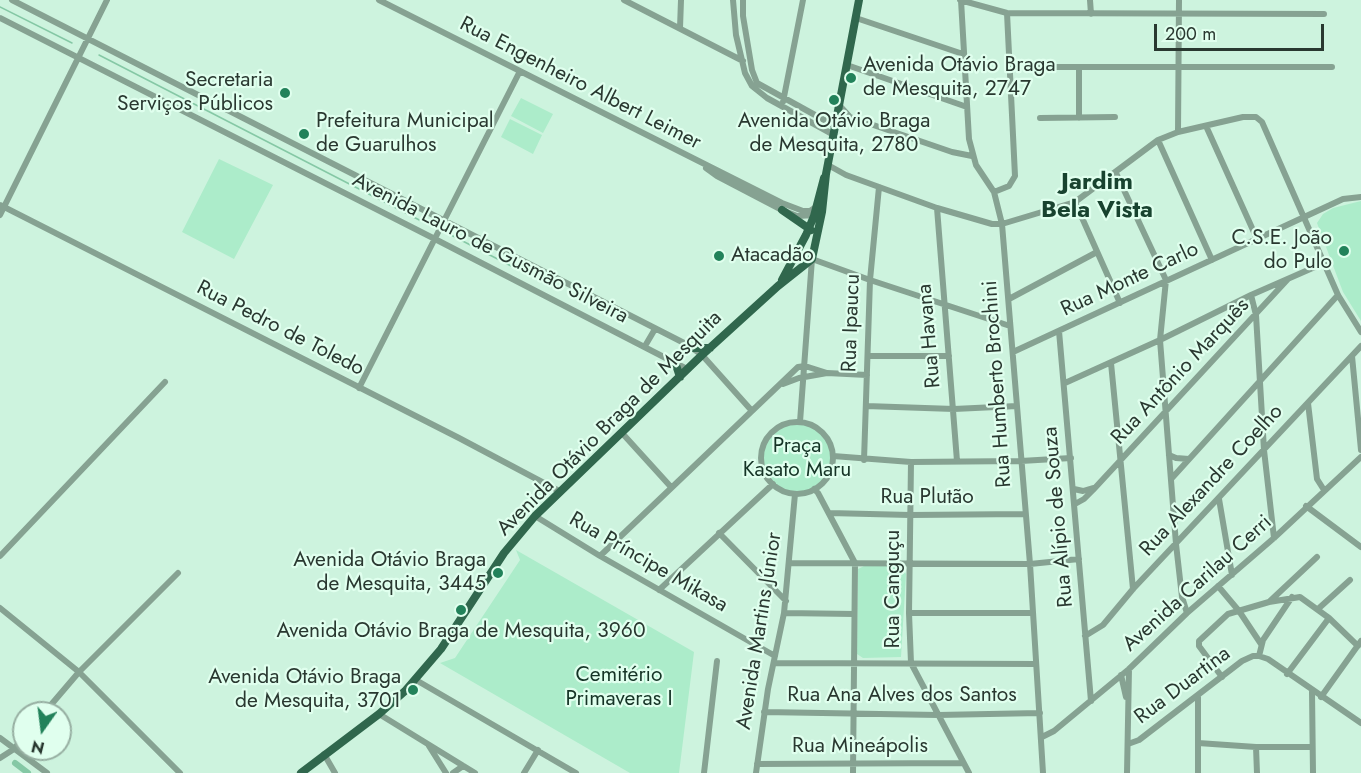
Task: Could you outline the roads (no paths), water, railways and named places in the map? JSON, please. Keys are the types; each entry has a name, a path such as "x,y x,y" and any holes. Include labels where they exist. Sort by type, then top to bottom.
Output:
{"main road":[{"path":"812,259 823,178 828,165 860,0"},
{"path":"782,210 810,230"},
{"path":"812,259 810,230 814,216 819,210"},
{"name":"Avenida Otávio Braga de Mesquita","path":"778,286 810,230"},
{"name":"Avenida Otávio Braga de Mesquita","path":"301,773 379,714 416,680 441,649 504,553 535,516 702,355 778,286 812,259"},
{"path":"693,348 710,348"},
{"path":"675,362 680,376"}],"street":[{"name":"Avenida Lauro de Gusmão Silveira","path":"12,0 693,348 752,411"},
{"path":"0,215 2,206 107,0"},
{"name":"Rua Engenheiro Albert Leimer","path":"379,0 701,164 721,171 795,209 819,210"},
{"path":"624,0 742,61 751,63"},
{"path":"680,28 681,0"},
{"path":"733,0 736,35 745,73 752,86 835,128 850,117"},
{"path":"743,0 743,16 757,83 783,103"},
{"path":"783,103 803,0"},
{"path":"961,0 1007,13 1324,14"},
{"name":"Rua Humberto Brochini","path":"961,0 963,54 972,156 994,192 1002,224 1033,613 1043,773"},
{"path":"1090,0 1091,14"},
{"path":"1178,132 1179,0"},
{"path":"994,192 1009,186 1016,176 1007,13"},
{"name":"Avenida Lauro de Gusmão Silveira","path":"0,18 687,369"},
{"path":"856,18 963,54"},
{"path":"847,65 967,107"},
{"path":"1034,67 1332,67"},
{"path":"1078,67 1079,118"},
{"path":"359,388 443,219 520,72"},
{"path":"840,106 850,117 952,152 972,156"},
{"path":"1040,118 1115,117"},
{"path":"828,165 846,175 937,208 992,224 1002,224 1075,202 1158,140 1178,132 1243,117 1256,117 1262,122 1338,296 1361,332"},
{"path":"1206,126 1257,239"},
{"path":"1158,140 1212,260"},
{"name":"Rua Engenheiro Albert Leimer","path":"701,164 717,177 782,210 797,216 814,216"},
{"path":"1116,173 1166,280 1160,340 1176,544 1182,597 1187,613"},
{"path":"826,174 846,175"},
{"name":"Rua Ipaucu","path":"864,460 870,280 879,187"},
{"name":"Rua Monte Carlo","path":"1013,352 1343,199 1361,197"},
{"path":"1075,202 1120,303"},
{"name":"Rua Pedro de Toledo","path":"2,206 561,492"},
{"name":"Rua Havana","path":"937,208 957,461"},
{"path":"1009,299 1097,252"},
{"path":"800,422 812,259 1010,326"},
{"path":"1065,384 1324,262"},
{"name":"Rua Antônio Marquês","path":"1075,504 1084,499 1097,486 1288,279"},
{"path":"1251,295 1256,315 1264,450 1274,538"},
{"path":"1172,478 1338,296"},
{"name":"Avenida Lauro de Gusmão Silveira","path":"645,346 655,329"},
{"name":"Rua Alípio de Souza","path":"1059,331 1091,701"},
{"name":"Rua Alexandre Coelho","path":"1085,636 1103,625 1133,589 1361,346"},
{"path":"868,356 950,356"},
{"path":"1352,356 1361,450"},
{"path":"1112,363 1133,589"},
{"path":"600,556 798,367 805,366 827,373"},
{"path":"780,386 805,377 827,373 867,375"},
{"path":"0,556 165,382"},
{"path":"1308,404 1317,479 1324,490"},
{"path":"866,406 954,409 1017,406"},
{"path":"800,422 820,430 829,441 833,456 830,473 821,485 795,494 773,484 766,476 762,465 762,450 766,440 783,425 800,422"},
{"path":"622,433 671,487"},
{"path":"1169,455 1189,459"},
{"path":"833,456 911,462 1071,458"},
{"name":"Avenida Carilau Cerri","path":"1042,734 1054,731 1129,669 1187,613 1274,538 1361,457"},
{"name":"Rua Canguçu","path":"911,462 909,613 911,663 969,773"},
{"path":"543,484 552,500"},
{"path":"659,590 773,484"},
{"path":"1074,489 1083,491 1097,486"},
{"name":"Rua Canguçu","path":"814,489 855,563"},
{"name":"Avenida Martins Júnior","path":"756,773 764,712 786,601 795,494"},
{"path":"1219,499 1232,574"},
{"path":"1306,506 1361,547"},
{"name":"Rua Plutão","path":"829,513 910,515 1025,513"},
{"name":"Rua Príncipe Mikasa","path":"535,516 774,659"},
{"path":"719,533 786,601"},
{"path":"1269,602 1317,557"},
{"path":"790,564 1029,564 1079,560"},
{"path":"853,773 855,563"},
{"path":"54,701 79,672 178,573"},
{"path":"1318,609 1350,580"},
{"path":"1218,586 1239,611 1261,644"},
{"path":"1292,597 1261,644 1259,656 1268,659 1312,692 1361,723"},
{"path":"1222,677 1198,642 1228,614 1269,602 1300,597 1318,609 1359,644 1321,698"},
{"path":"0,608 79,672 180,773"},
{"path":"784,613 854,614"},
{"path":"909,613 1033,613"},
{"path":"1287,674 1329,618"},
{"name":"Rua Duartina","path":"1128,744 1139,740 1242,661 1259,656"},
{"path":"774,659 854,664 1036,664"},
{"path":"712,773 704,772 717,661"},
{"path":"1127,773 1129,669"},
{"path":"1122,675 1128,709"},
{"path":"416,680 576,773"},
{"path":"1312,692 1313,773"},
{"path":"1198,697 1198,773"},
{"name":"Rua Ana Alves dos Santos","path":"764,712 938,715 1040,713"},
{"path":"379,714 475,773"},
{"path":"0,738 12,747"},
{"path":"428,743 446,773"},
{"path":"1198,743 1256,747 1312,747"},
{"path":"1256,747 1257,773"},
{"path":"524,773 537,750"},
{"path":"324,754 335,773"},
{"path":"30,761 47,773"},
{"name":"Rua Mineápolis","path":"757,764 963,763"},
{"path":"453,773 463,766"}],"waterway":[{"path":"0,7 72,43"},
{"path":"99,55 429,225"},
{"path":"451,235 515,268"},
{"path":"15,763 28,773"}],"place":[{"name":"Avenida Otávio Braga de Mesquita, 2747","path":"851,78"},
{"name":"Secretaria Serviços Públicos","path":"285,93"},
{"name":"Avenida Otávio Braga de Mesquita, 2780","path":"834,100"},
{"name":"Prefeitura Municipal de Guarulhos","path":"304,134"},
{"name":"C.S.E. João do Pulo","path":"1344,251"},
{"name":"Atacadão","path":"719,256"},
{"name":"Avenida Otávio Braga de Mesquita, 3445","path":"498,573"},
{"name":"Avenida Otávio Braga de Mesquita, 3960","path":"461,610"},
{"name":"Avenida Otávio Braga de Mesquita, 3701","path":"413,690"}],"district":[{"name":"Jardim Bela Vista","path":"1097,197"}],"park label":[{"name":"Praça Kasato Maru","path":"797,459"},
{"name":"Cemitério Primaveras I","path":"619,688"}]}
